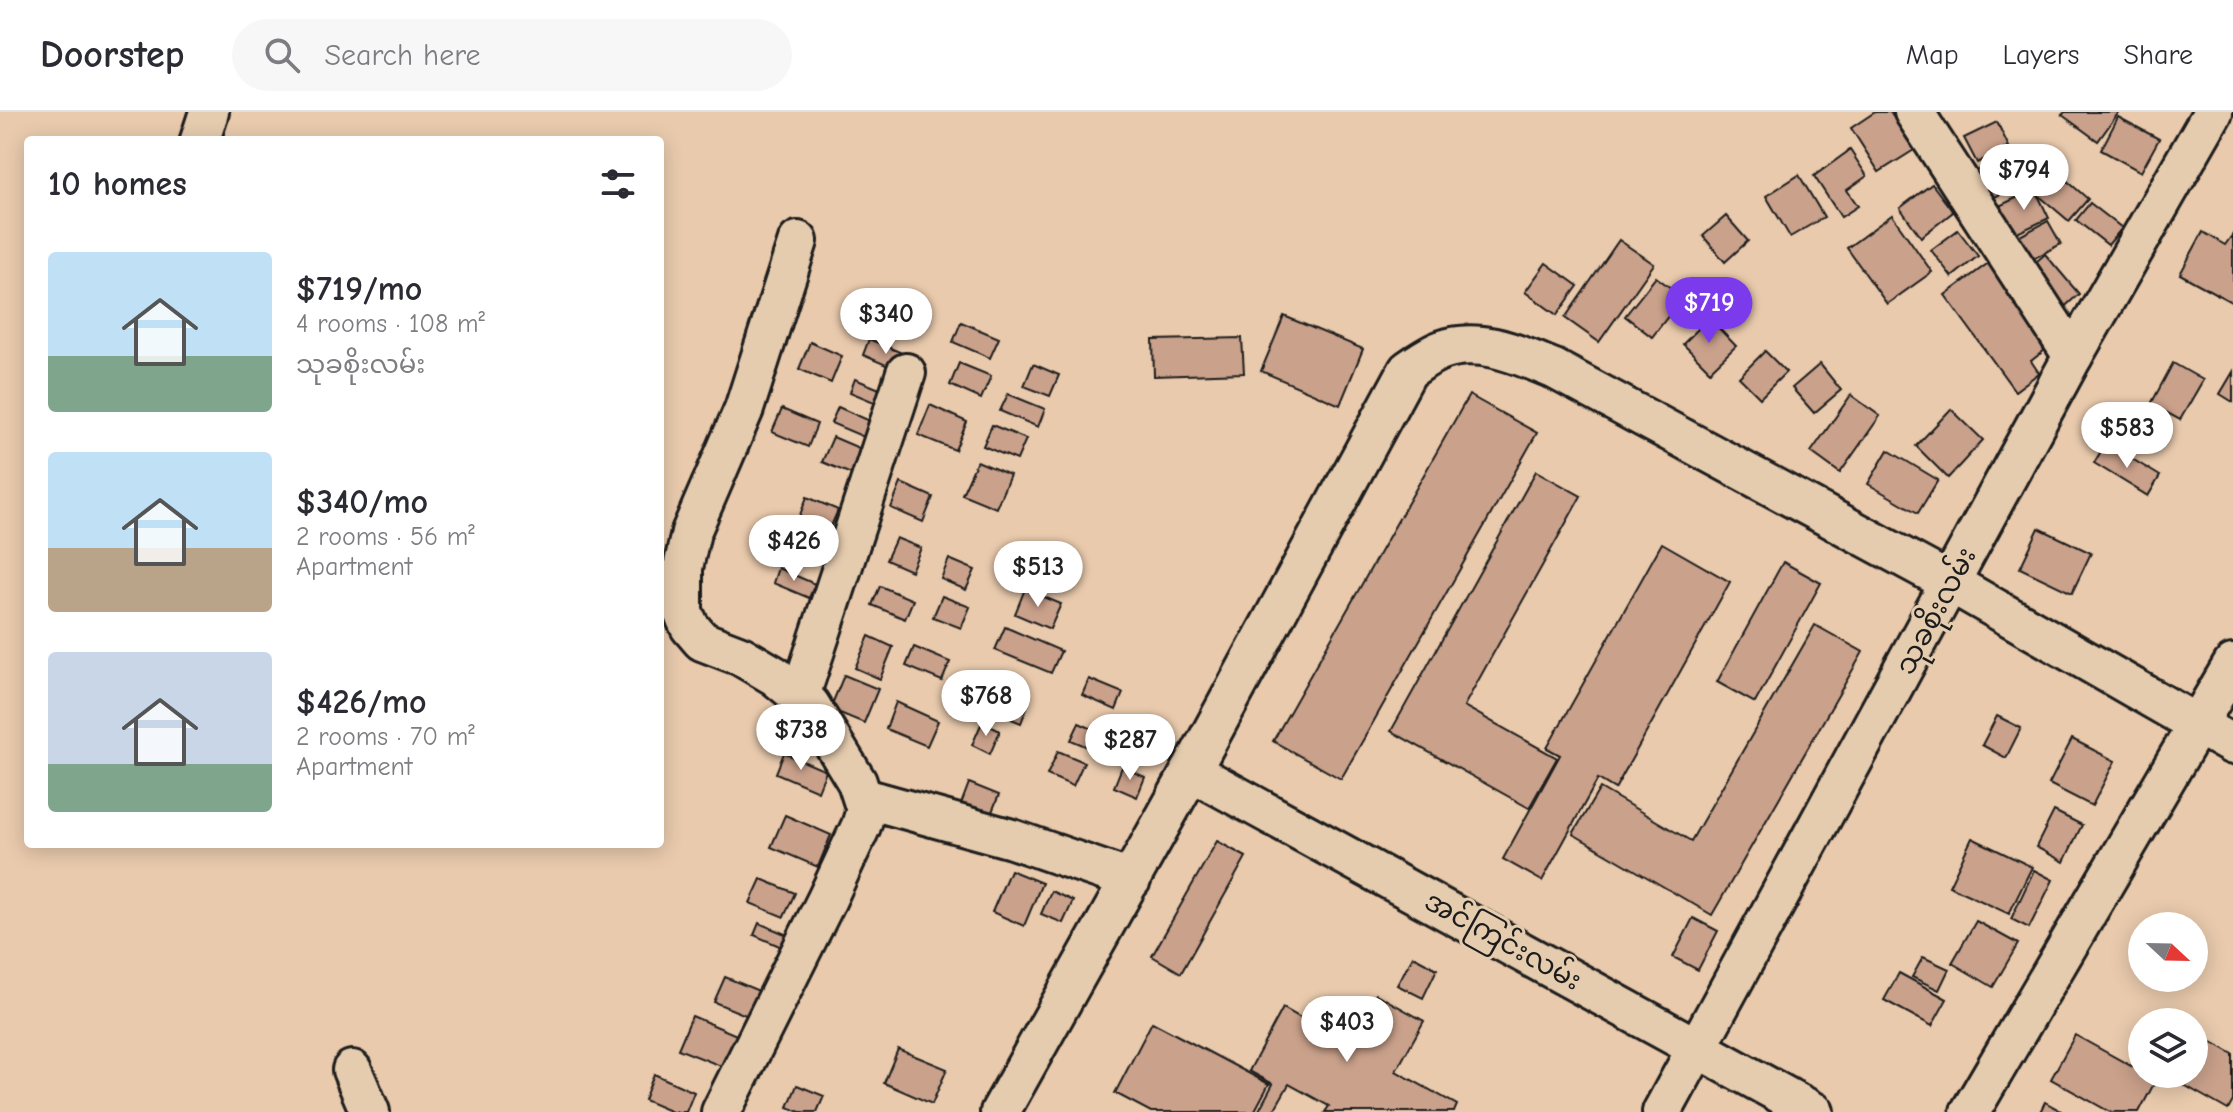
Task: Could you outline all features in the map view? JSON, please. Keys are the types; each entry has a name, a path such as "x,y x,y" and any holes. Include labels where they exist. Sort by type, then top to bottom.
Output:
{"street":[{"path":"201,136 209,112"},
{"path":"1914,112 2073,356"},
{"name":"သုခစိုးလမ်း","path":"1662,1112 2073,356 2213,112"},
{"path":"721,1112 861,826 866,810 857,782 810,705 775,676 741,656 702,641 683,612 681,596 691,532 744,409 798,241"},
{"path":"1000,1112 1191,771 1408,370 1440,350 1467,344 1507,351 1554,369 1951,583 2233,745"},
{"path":"800,696 906,373"},
{"path":"1970,1112 2233,664"},
{"name":"အင်ကြင်းလမ်း","path":"1191,771 1814,1112"},
{"path":"864,798 1012,839 1131,880"},
{"path":"352,1070 370,1112"}],"building":[{"path":"1875,112 1890,112 1914,150 1879,172 1851,128"},
{"path":"2065,112 2119,112 2098,141 2062,115"},
{"path":"2118,117 2159,139 2141,172 2101,150"},
{"path":"1997,122 2009,147 1977,163 1964,138"},
{"path":"1850,150 1867,176 1847,190 1858,206 1841,217 1814,176"},
{"path":"2012,153 2027,181 1991,199 1977,171"},
{"path":"2057,172 2088,199 2069,221 2037,194"},
{"path":"1799,175 1824,217 1790,237 1766,196"},
{"path":"1932,184 1953,212 1921,237 1900,208"},
{"path":"2035,189 2049,218 2013,235 1999,206"},
{"path":"2090,203 2122,228 2108,245 2076,220"},
{"path":"1892,215 1932,272 1887,304 1847,248"},
{"path":"1726,216 1748,241 1725,262 1703,236"},
{"path":"2048,221 2061,244 2031,260 2018,237"},
{"path":"1958,230 1978,256 1952,277 1931,250"},
{"path":"2203,232 2225,245 2233,234 2233,303 2180,274"},
{"path":"1619,240 1654,264 1599,342 1565,318"},
{"path":"2045,254 2079,294 2060,311 2026,271"},
{"path":"1994,259 2055,342 2031,361 2039,373 2015,391 1945,295"},
{"path":"1546,263 1578,286 1557,315 1525,292"},
{"path":"1656,277 1683,297 1652,337 1625,316"},
{"path":"885,291 925,308 918,324 879,307"},
{"path":"1284,316 1363,349 1340,405 1261,371"},
{"path":"1709,318 1736,346 1710,371 1683,344"},
{"path":"961,322 999,338 990,358 953,342"},
{"path":"1242,338 1244,373 1154,376 1153,340"},
{"path":"869,339 909,356 902,372 863,355"},
{"path":"810,342 842,356 831,383 799,369"},
{"path":"1765,351 1786,372 1760,398 1739,377"},
{"path":"959,363 991,376 981,399 950,385"},
{"path":"2173,363 2203,380 2180,420 2151,404"},
{"path":"1033,364 1059,375 1050,396 1024,386"},
{"path":"1820,364 1841,390 1814,413 1792,388"},
{"path":"2233,372 2233,402 2220,394"},
{"path":"855,379 892,394 886,407 850,392"},
{"path":"1008,394 1045,409 1038,427 1000,411"},
{"path":"1469,395 1537,433 1341,779 1273,741"},
{"path":"1851,395 1880,416 1840,473 1811,452"},
{"path":"930,405 967,422 955,450 918,435"},
{"path":"838,407 877,424 871,440 831,423"},
{"path":"782,409 817,424 808,447 772,432"},
{"path":"1951,409 1983,440 1948,478 1916,446"},
{"path":"992,425 1026,439 1017,460 983,446"},
{"path":"833,437 866,451 856,476 822,462"},
{"path":"2106,443 2160,476 2148,496 2094,463"},
{"path":"1888,450 1938,480 1918,513 1868,484"},
{"path":"977,461 1010,475 996,508 962,494"},
{"path":"1536,471 1581,496 1464,706 1557,758 1529,808 1391,731"},
{"path":"901,483 933,497 923,522 891,508"},
{"path":"807,497 838,510 826,538 796,525"},
{"path":"2039,528 2091,553 2072,593 2020,568"},
{"path":"896,538 921,548 911,571 886,560"},
{"path":"1662,543 1730,582 1615,789 1598,779 1542,881 1503,859 1560,755 1547,748"},
{"path":"949,559 975,570 966,590 941,579"},
{"path":"1783,562 1821,583 1755,703 1717,682"},
{"path":"778,568 815,584 809,598 773,583"},
{"path":"880,586 913,600 905,619 872,605"},
{"path":"1025,589 1061,604 1050,629 1015,614"},
{"path":"942,596 970,607 961,628 933,617"},
{"path":"1815,625 1863,652 1712,915 1573,834 1600,788 1691,841"},
{"path":"1005,627 1061,651 1051,673 995,650"},
{"path":"869,636 893,647 880,679 855,668"},
{"path":"914,647 950,662 942,681 906,666"},
{"path":"844,675 878,689 864,723 830,709"},
{"path":"1089,679 1123,693 1116,710 1082,695"},
{"path":"989,685 1029,702 1021,723 979,706"},
{"path":"896,702 938,721 927,746 886,729"},
{"path":"1997,716 2021,728 2006,758 1982,745"},
{"path":"982,722 1000,731 990,754 972,745"},
{"path":"1079,723 1104,734 1097,751 1071,740"},
{"path":"2072,739 2115,761 2092,806 2049,784"},
{"path":"1058,751 1084,762 1073,786 1047,775"},
{"path":"784,753 826,771 818,791 776,773"},
{"path":"1122,767 1145,777 1137,797 1114,787"},
{"path":"969,783 999,795 989,819 960,807"},
{"path":"2054,811 2082,825 2064,862 2036,847"},
{"path":"785,815 831,835 818,867 771,847"},
{"path":"1972,838 2032,867 2009,914 1949,886"},
{"path":"1217,841 1246,857 1181,973 1152,956"},
{"path":"1010,870 1042,883 1024,926 992,912"},
{"path":"2034,870 2053,880 2029,928 2011,919"},
{"path":"761,879 795,893 784,917 750,903"},
{"path":"1051,891 1073,901 1063,923 1041,914"},
{"path":"1693,918 1718,931 1698,970 1673,957"},
{"path":"1976,921 2018,944 1993,987 1952,963"},
{"path":"759,923 790,936 784,948 754,935"},
{"path":"1413,956 1437,969 1423,998 1397,985"},
{"path":"1923,957 1949,969 1939,990 1912,977"},
{"path":"1899,973 1947,999 1932,1026 1884,1000"},
{"path":"725,977 759,991 748,1016 714,1002"},
{"path":"1376,994 1424,1021 1396,1071 1457,1105 1454,1112 1325,1112 1329,1106 1289,1084 1273,1112 1258,1112 1273,1084 1249,1071 1283,1008 1348,1045"},
{"path":"692,1016 739,1036 726,1068 678,1049"},
{"path":"1152,1022 1269,1084 1254,1112 1151,1112 1115,1093"},
{"path":"2075,1035 2128,1064 2128,1088 2152,1088 2139,1112 2110,1112 2051,1079"},
{"path":"2208,1040 2233,1054 2233,1101 2228,1110 2189,1088 2208,1088"},
{"path":"898,1049 947,1069 932,1104 884,1083"},
{"path":"654,1074 694,1092 686,1112 672,1112 644,1100"},
{"path":"797,1085 824,1096 817,1112 800,1112 788,1107"},
{"path":"2045,1102 2063,1112 2040,1112"}]}
